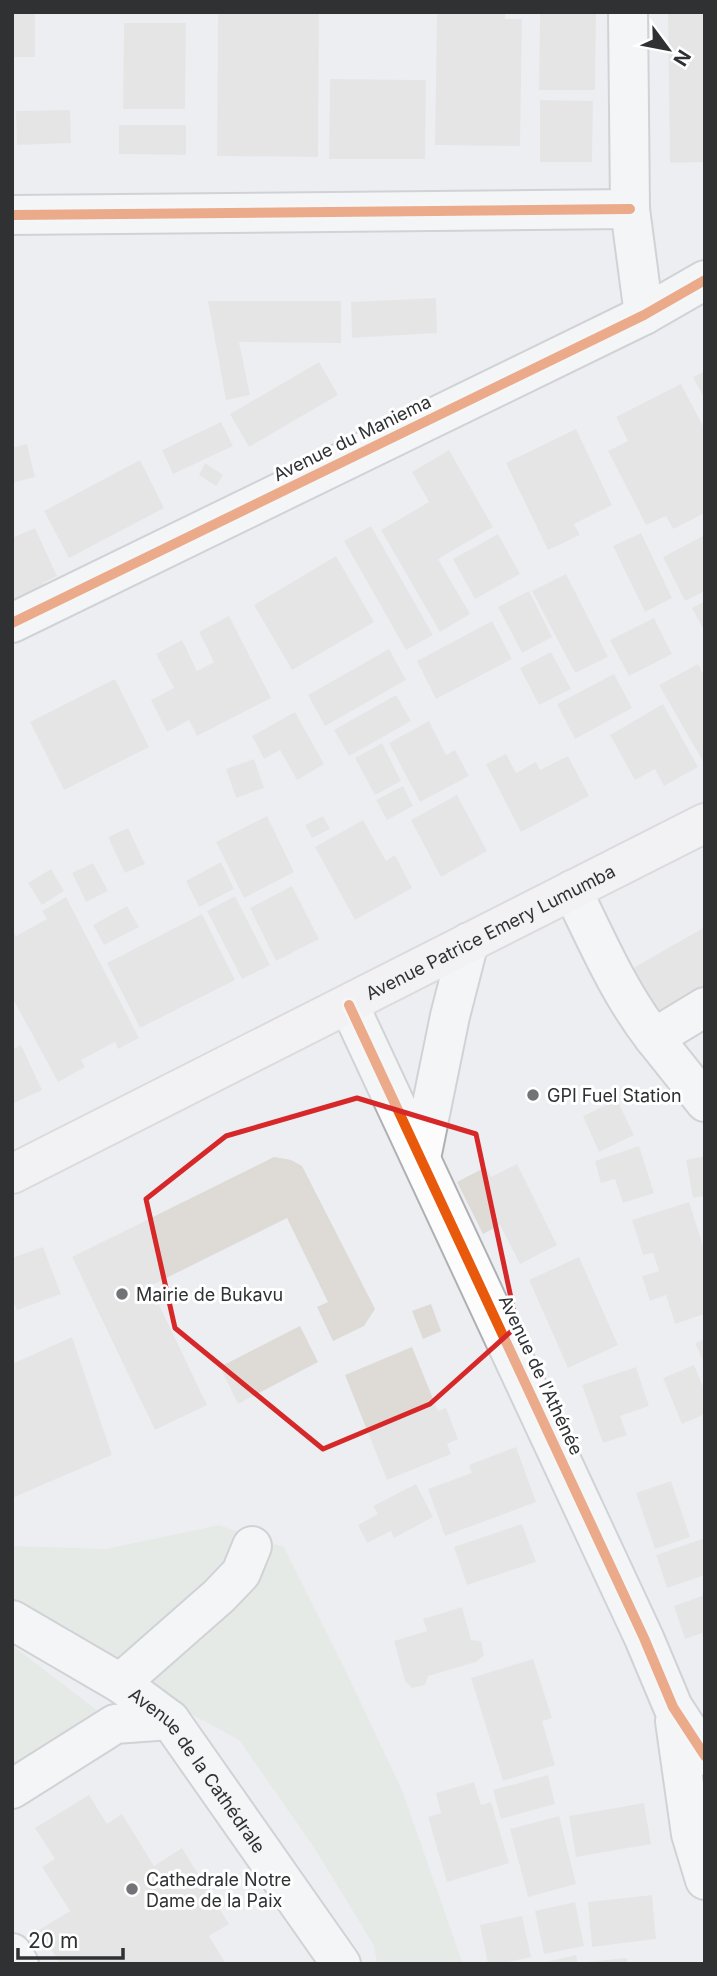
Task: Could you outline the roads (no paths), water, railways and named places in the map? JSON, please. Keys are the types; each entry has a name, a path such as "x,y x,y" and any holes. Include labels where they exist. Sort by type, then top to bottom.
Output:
{"main road":[{"name":"Avenue Patrice Emery Lumumba","path":"12,1174 705,823"}],"street":[{"path":"628,12 630,209 644,315"},
{"path":"12,215 630,209"},
{"name":"Avenue du Maniema","path":"12,623 644,315 705,280"},
{"path":"572,890 616,980 639,1020 705,1102"},
{"path":"421,1158 450,1016 469,942"},
{"name":"Avenue de l'Athénée","path":"349,1005 638,1626 673,1707 705,1756"},
{"path":"654,1038 705,1007"},
{"path":"120,1683 241,1573 252,1546"},
{"name":"Avenue de la Cathédrale","path":"12,1620 120,1683 170,1720 341,1964"},
{"path":"673,1707 691,1834 705,1880"},
{"path":"12,1789 115,1724 170,1720"},
{"path":"12,1953 19,1964"}],"place":[{"name":"GPI Fuel Station","path":"533,1095"},
{"name":"Mairie de Bukavu","path":"122,1294"},
{"name":"Cathedrale Notre Dame de la Paix","path":"132,1889"}]}
